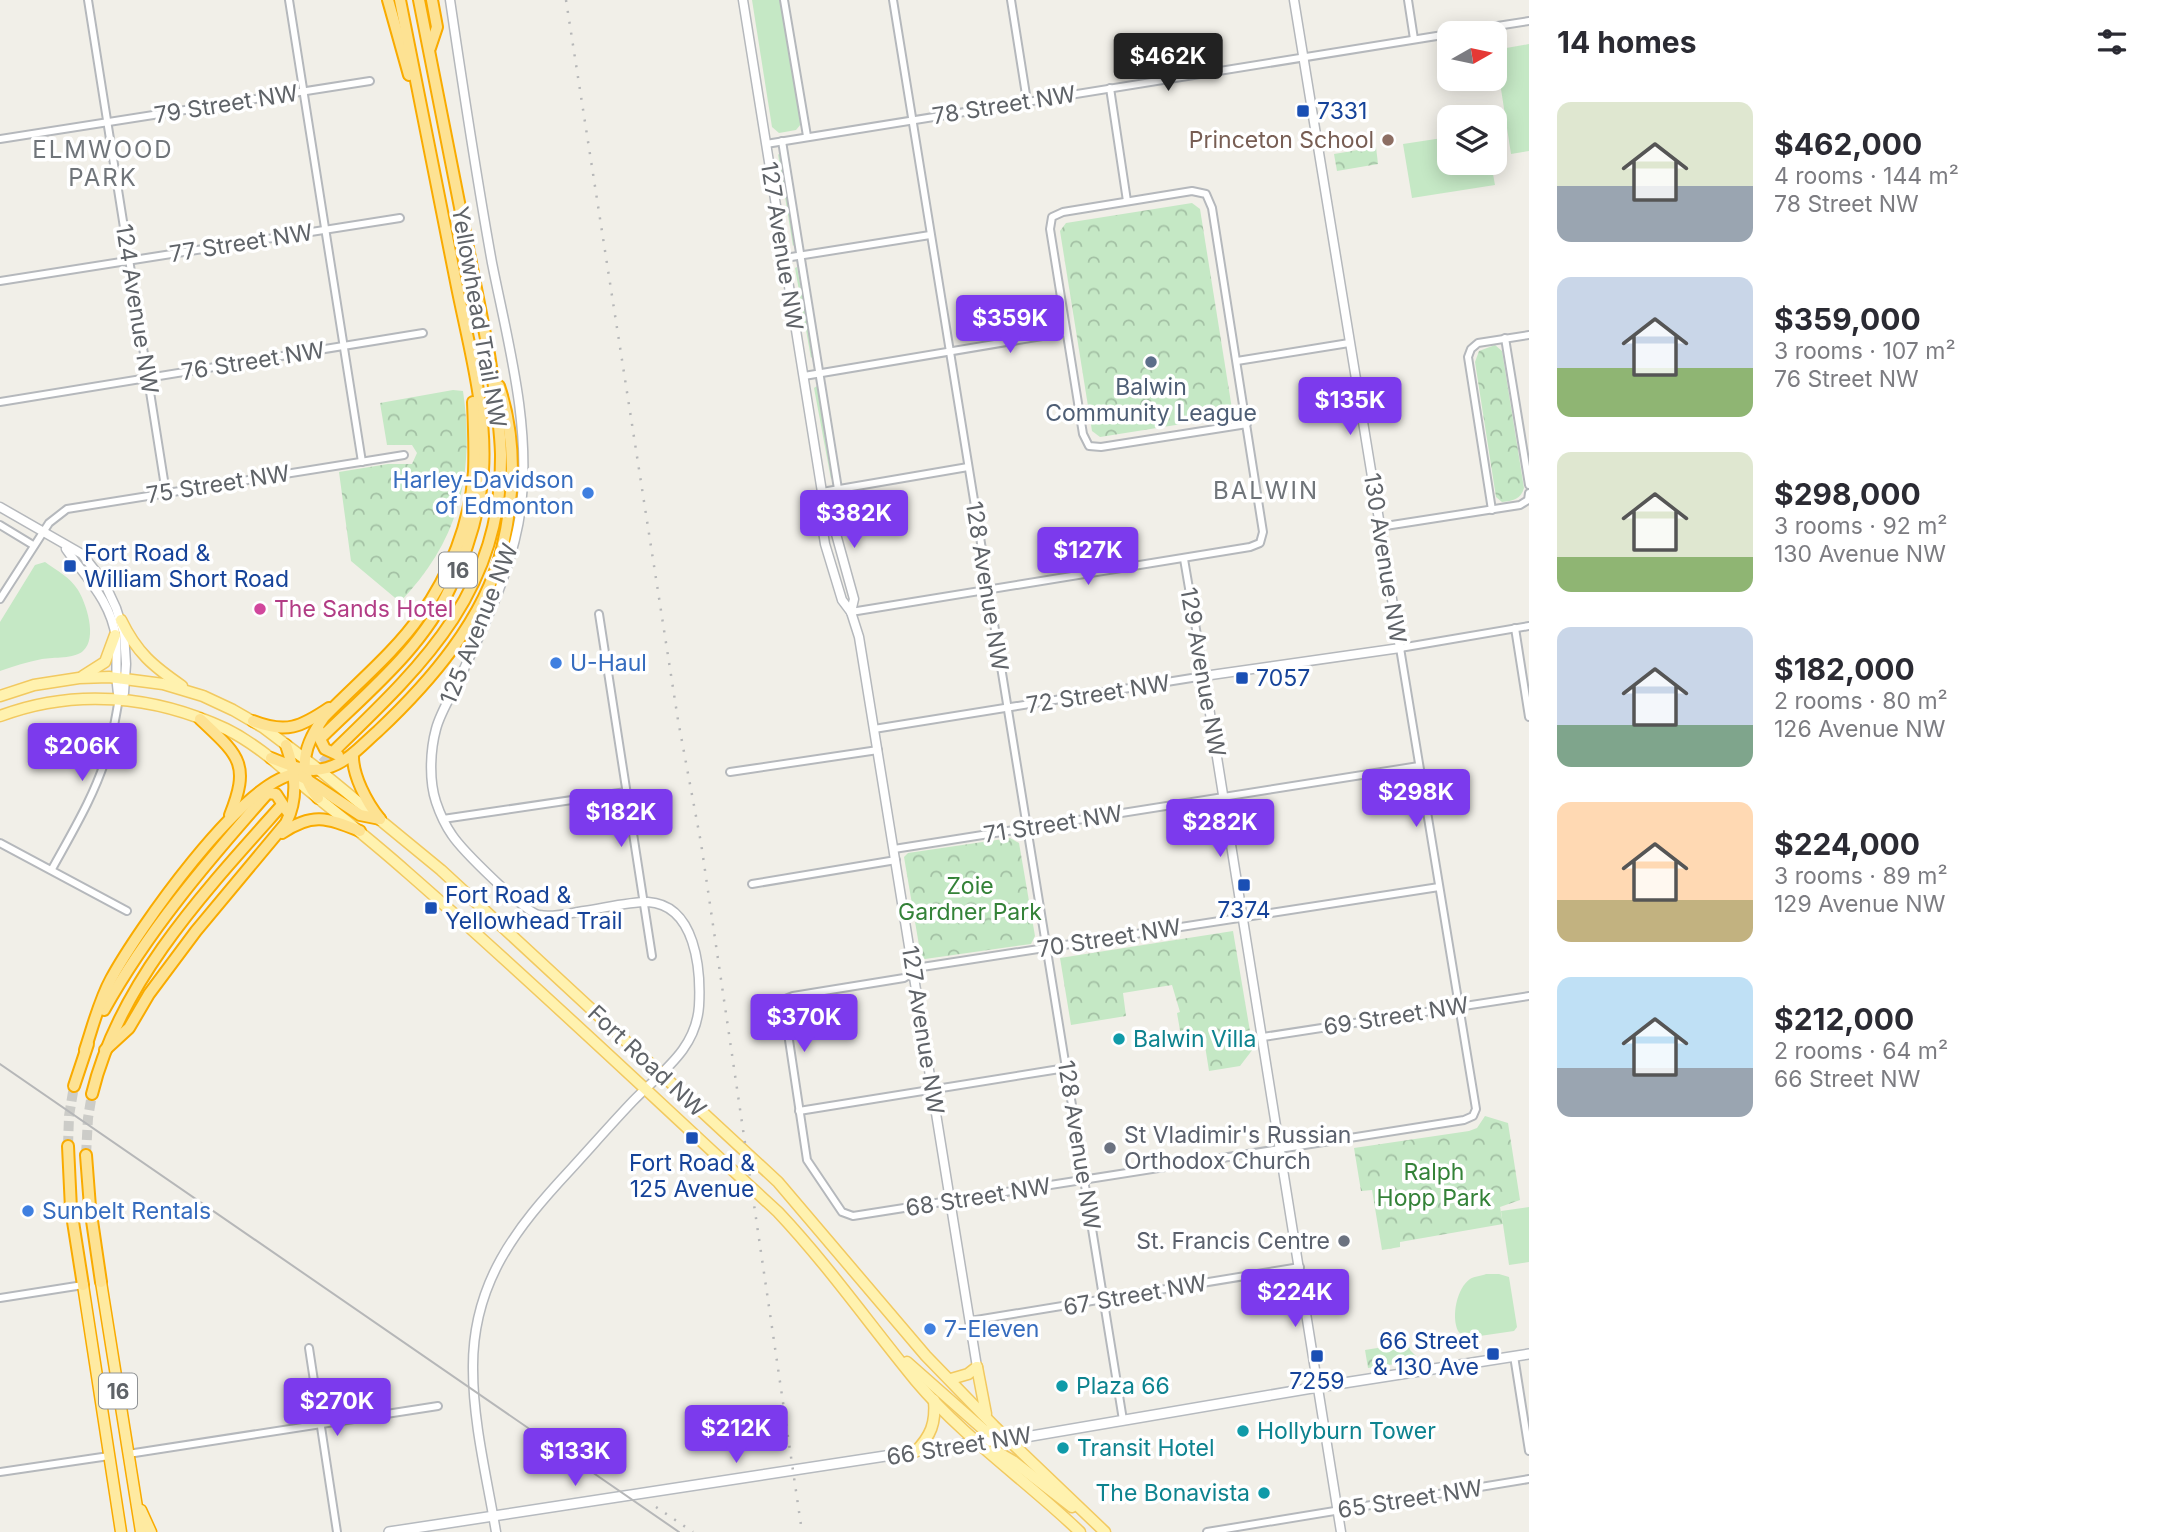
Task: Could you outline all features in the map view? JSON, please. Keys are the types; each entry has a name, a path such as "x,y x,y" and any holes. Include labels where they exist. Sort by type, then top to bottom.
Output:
{"highway":[{"path":"388,0 433,166"},
{"name":"Yellowhead Trail NW","path":"323,736 402,658 449,590 465,554 483,472 482,426 471,357 400,0"},
{"name":"Yellowhead Trail NW","path":"335,750 391,696 429,654 451,624 475,579 492,527 500,480 498,410 489,354 419,0"},
{"path":"429,51 437,27 432,0"},
{"path":"74,1086 110,979 160,902 229,819 261,794 299,772 330,767 353,754 424,684 448,654 486,591 501,551 513,473 513,445 508,413 489,354"},
{"path":"105,1050 129,1028 149,994 196,931 289,817 308,742 324,717 420,618 438,587 460,540 474,472 471,357"},
{"path":"253,722 273,729 290,728 306,723 340,701"},
{"path":"324,717 318,735 325,749 333,755 353,754"},
{"path":"200,719 226,745 239,768 240,792 229,819"},
{"path":"286,745 299,772 318,798"},
{"path":"353,754 355,771 380,819"},
{"path":"271,758 299,772 359,815 380,819"},
{"path":"85,1050 101,1014 153,931 261,794 265,791 276,794 289,817"},
{"path":"92,1094 105,1050 124,1010 169,942 235,858 281,806"},
{"path":"274,838 300,822 312,819 332,820 360,831"},
{"name":"16","path":"68,1146 70,1198 121,1532"},
{"name":"16","path":"86,1155 90,1207 141,1532"},
{"path":"136,1500 151,1532"},
{"path":"115,1532 116,1501"}],"main road":[{"path":"121,620 128,635 148,660 191,692"},
{"path":"79,678 105,662 115,635"},
{"path":"0,696 34,685 79,678 121,678 163,684 222,704 286,745"},
{"path":"0,716 57,701 119,698 158,705 200,719 227,730 271,758"},
{"name":"Fort Road NW","path":"318,769 457,885 778,1182 912,1340 1008,1440 1105,1532"},
{"name":"Fort Road NW","path":"318,798 497,950 797,1233 934,1400 1076,1530"},
{"path":"894,1351 984,1430 1008,1440"},
{"name":"66 Street NW","path":"389,1532 978,1442 1008,1440 1529,1354"},
{"path":"951,1380 968,1374 977,1367 987,1416"},
{"path":"915,1452 928,1438 933,1427 934,1400"},
{"path":"978,1442 1013,1461 1066,1504 1091,1519"}],"street":[{"name":"124 Avenue NW","path":"88,0 166,493"},
{"path":"289,0 362,461"},
{"name":"125 Avenue NW","path":"450,0 477,178 517,392 523,452 521,508 515,537 502,580 436,727 432,787 443,819 457,842 526,908 540,915 555,915 644,902"},
{"name":"127 Avenue NW","path":"743,0 822,492 819,505 825,544 842,600 851,612 859,637 977,1367"},
{"name":"127 Avenue NW","path":"784,0 807,136"},
{"name":"128 Avenue NW","path":"893,0 1123,1420"},
{"path":"1012,0 1027,101"},
{"name":"130 Avenue NW","path":"1294,0 1476,1109 1473,1116"},
{"path":"1408,0 1414,39"},
{"name":"78 Street NW","path":"1507,25 1529,21"},
{"name":"78 Street NW","path":"766,144 1437,36"},
{"name":"79 Street NW","path":"0,139 370,81"},
{"path":"1110,88 1127,201"},
{"name":"127 Avenue NW","path":"782,141 838,489"},
{"path":"851,612 1184,559 1260,543 1263,532 1247,424 1212,208 1206,194 1192,191 1063,212 1052,217 1050,229 1066,332 1083,434 1089,446 1101,447 1247,424"},
{"name":"77 Street NW","path":"0,281 400,218"},
{"path":"785,258 930,235"},
{"path":"804,376 1066,332"},
{"name":"76 Street NW","path":"0,402 423,333"},
{"path":"1492,510 1468,357 1471,349 1478,343 1529,335"},
{"path":"1506,338 1529,485"},
{"path":"1237,361 1349,343"},
{"name":"75 Street NW","path":"0,600 42,532 55,515 67,509 404,455"},
{"path":"822,492 968,467"},
{"path":"1379,527 1520,505 1528,500 1529,493"},
{"path":"0,507 82,554 92,565 111,595 121,620 125,644 121,678"},
{"path":"0,525 33,545"},
{"path":"52,869 102,771 112,738 119,698 124,693 115,635 102,597 65,546"},
{"name":"129 Avenue NW","path":"1184,559 1244,917 1341,1532"},
{"path":"599,614 652,956"},
{"name":"72 Street NW","path":"874,729 1529,626"},
{"path":"1515,628 1529,717"},
{"path":"730,772 878,750"},
{"name":"71 Street NW","path":"894,849 1419,766"},
{"path":"443,819 626,792"},
{"path":"0,843 127,911"},
{"path":"752,884 895,860"},
{"name":"70 Street NW","path":"799,1111 782,1008 783,1000 793,996 904,978 922,967 1439,887"},
{"path":"496,1532 475,1404 473,1370 478,1321 486,1291 504,1252 529,1215 645,1089 680,1055 693,1034 698,1015 699,987 693,944 677,914 663,905 644,902"},
{"name":"69 Street NW","path":"1263,1037 1529,996"},
{"path":"799,1111 1066,1068"},
{"name":"68 Street NW","path":"799,1111 807,1160 842,1212 855,1216 1464,1120 1473,1116"},
{"name":"67 Street NW","path":"970,1321 1300,1267"},
{"path":"0,1298 83,1285"},
{"path":"309,1348 337,1532"},
{"path":"1514,1356 1529,1451"},
{"path":"128,1454 438,1406"},
{"path":"0,1472 109,1456"},
{"name":"65 Street NW","path":"1207,1532 1529,1479"}],"green space":[{"path":"752,0 781,0 801,124 796,130 779,133 772,127"},
{"path":"1529,44 1529,151 1511,154 1507,105 1503,105 1501,91 1507,91 1507,48"},
{"path":"1437,139 1437,175 1493,175 1495,185 1412,198 1403,144"},
{"path":"1376,147 1378,164 1337,171 1334,154"},
{"path":"778,154 795,244 793,246"},
{"path":"1192,203 1200,209 1232,409 1226,417 1100,437 1092,431 1060,231 1066,223"},
{"path":"797,267 813,356 811,358 795,268"},
{"path":"1495,345 1502,351 1524,488 1516,499 1502,502 1496,497 1475,362 1479,351"},
{"path":"817,386 832,478 831,479 814,388"},
{"path":"453,390 463,391 466,421 467,450 458,505 436,555 400,602 351,561 339,472 388,464 412,464 417,453 412,445 387,445 380,403"},
{"path":"45,562 63,574 78,590 89,620 90,638 79,654 42,659 0,671 0,622 35,565"},
{"name":"Zoie Gardner Park","path":"1010,838 1019,843 1035,936 1031,944 925,959 921,957 904,857 908,853"},
{"path":"1233,931 1253,1049 1240,1066 1209,1071 1203,1033 1181,1036 1177,1013 1180,1012 1172,985 1123,993 1126,1016 1071,1025 1060,958"},
{"name":"Ralph Hopp Park","path":"1485,1116 1508,1123 1520,1200 1500,1207 1503,1224 1400,1242 1400,1247 1382,1250 1372,1190 1361,1191 1354,1148 1469,1131 1477,1128"},
{"path":"1529,1207 1529,1262 1509,1265 1501,1211"},
{"path":"1486,1274 1509,1277 1517,1327 1514,1331 1466,1338 1456,1325 1455,1310 1459,1295 1470,1279"},
{"path":"1408,1343 1416,1356 1415,1361 1368,1368 1365,1350"}],"tunnel":[{"path":"312,774 335,750"},
{"path":"68,1146 74,1086"},
{"path":"86,1155 92,1094"}],"tram line":[{"path":"0,1064 679,1532"}],"railway":[{"path":"566,0 678,720 701,843 802,1532"},
{"path":"656,1507 693,1532"}],"place":[{"name":"7331","path":"1303,111"},
{"name":"Princeton School","path":"1388,140"},
{"name":"Balwin Community League","path":"1151,362"},
{"name":"Harley-Davidson of Edmonton","path":"588,493"},
{"name":"Fort Road & William Short Road","path":"70,566"},
{"name":"The Sands Hotel","path":"260,609"},
{"name":"U-Haul","path":"556,663"},
{"name":"7057","path":"1242,678"},
{"name":"7374","path":"1244,885"},
{"name":"Fort Road & Yellowhead Trail","path":"431,908"},
{"name":"Balwin Villa","path":"1119,1039"},
{"name":"Fort Road & 125 Avenue","path":"692,1138"},
{"name":"St Vladimir's Russian Orthodox Church","path":"1110,1148"},
{"name":"Sunbelt Rentals","path":"28,1211"},
{"name":"St. Francis Centre","path":"1344,1241"},
{"name":"7-Eleven","path":"930,1329"},
{"name":"66 Street & 130 Ave","path":"1493,1354"},
{"name":"7259","path":"1317,1356"},
{"name":"Plaza 66","path":"1062,1386"},
{"name":"Hollyburn Tower","path":"1243,1431"},
{"name":"Transit Hotel","path":"1063,1448"},
{"name":"The Bonavista","path":"1264,1493"}],"district":[{"name":"ELMWOOD PARK","path":"103,163"},
{"name":"BALWIN","path":"1266,490"}]}
